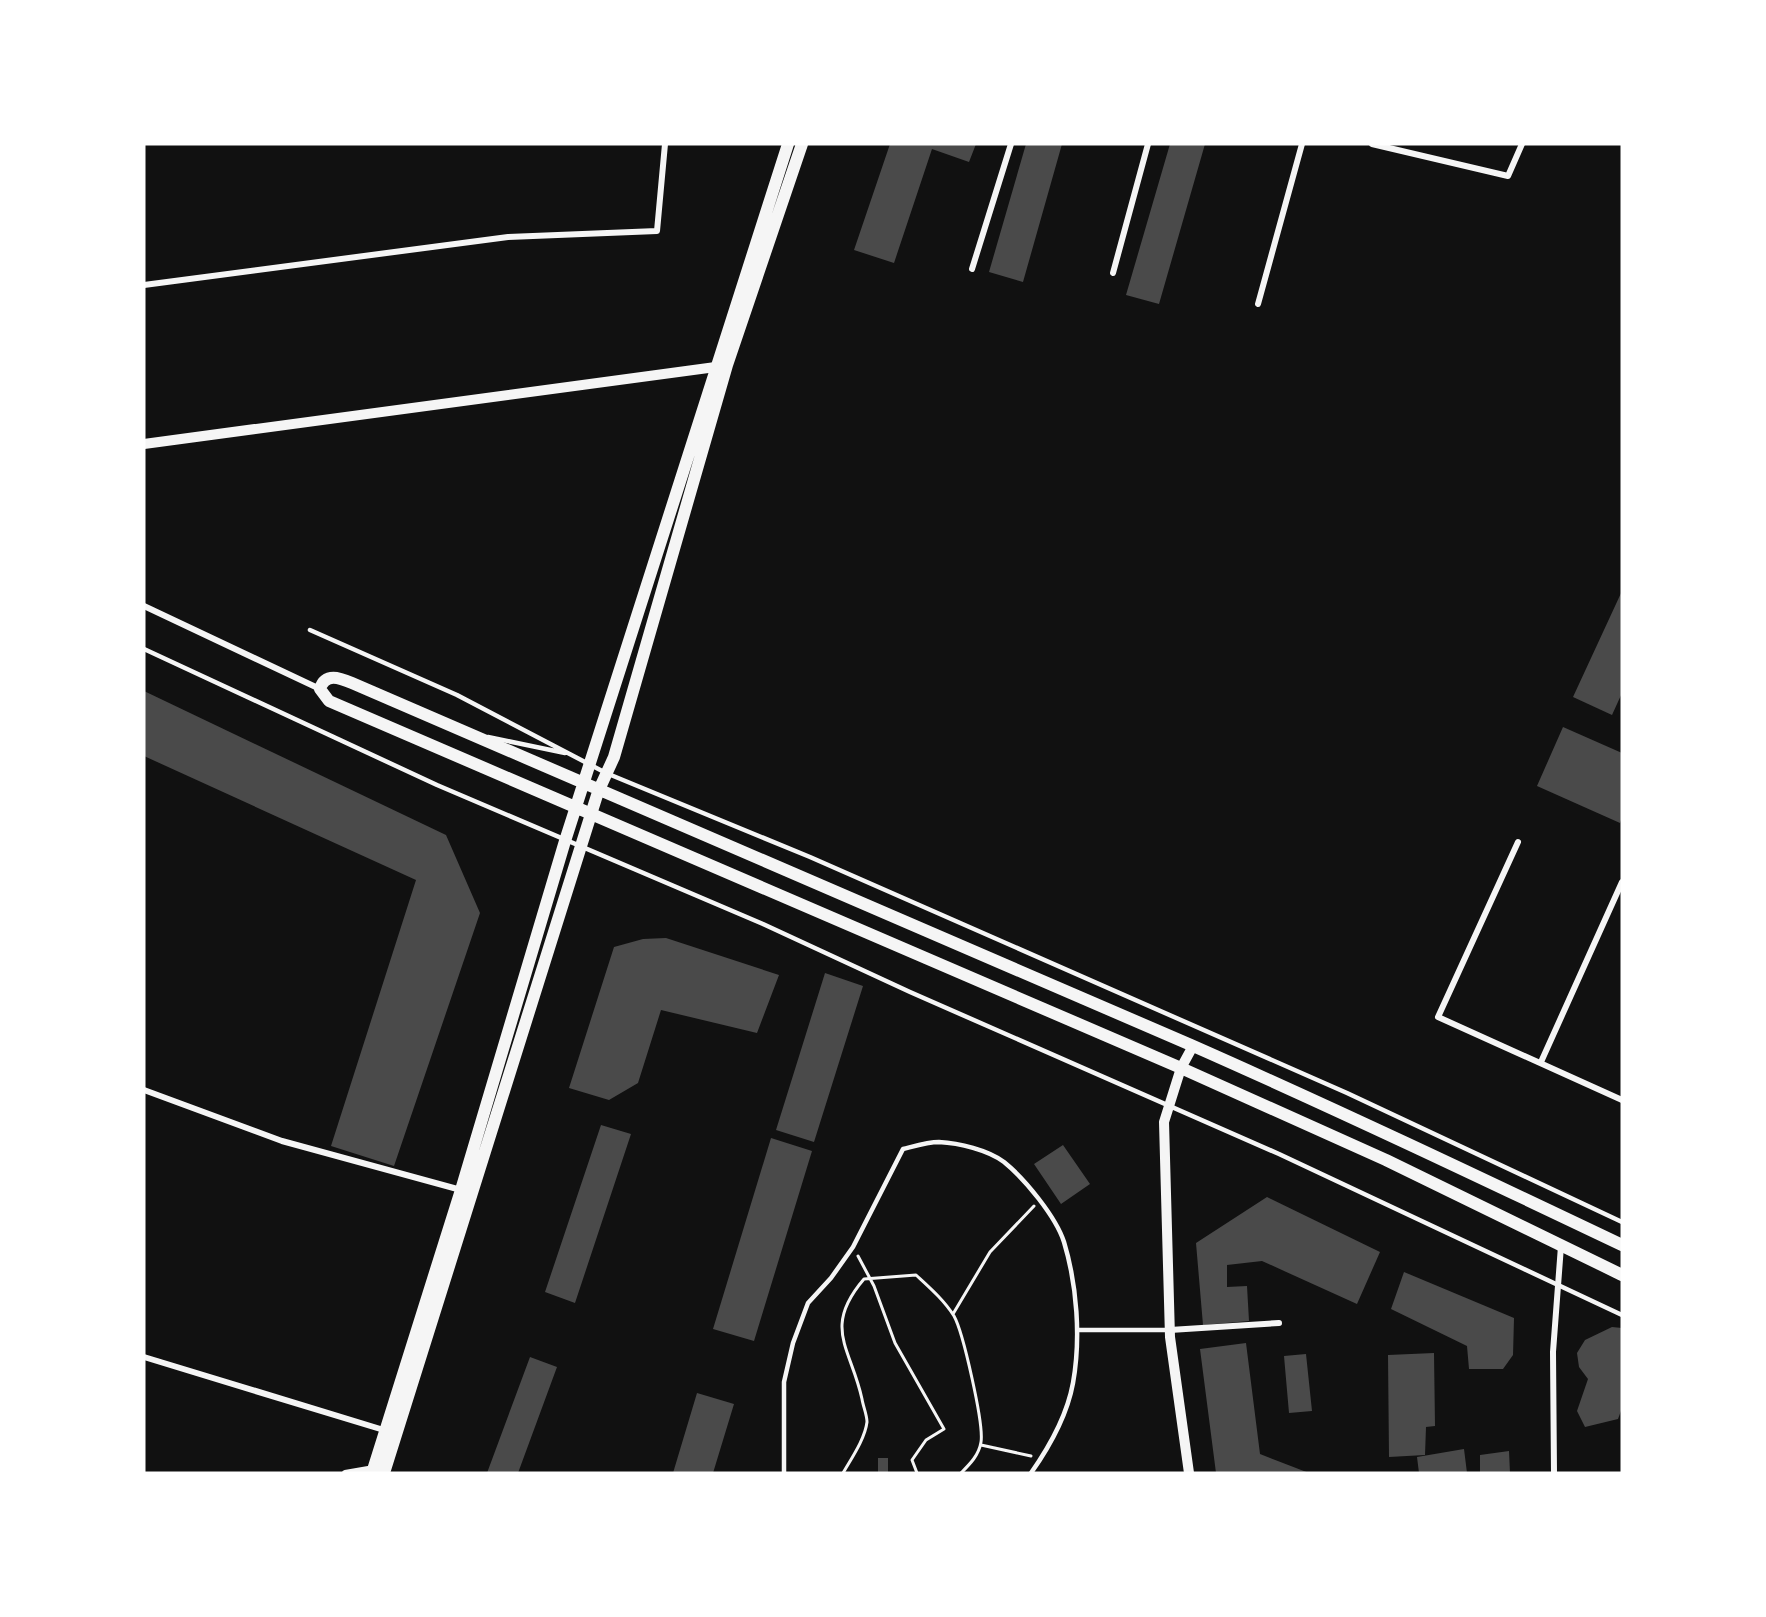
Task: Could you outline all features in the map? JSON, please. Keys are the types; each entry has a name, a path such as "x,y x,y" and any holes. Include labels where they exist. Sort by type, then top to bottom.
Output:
{"main road":[{"path":"391,1432 565,841 721,366 788,144"},
{"path":"379,1470 598,792 614,757 721,366 802,144"},
{"path":"1622,1245 1396,1137 1193,1046 598,792 337,677 328,678 322,683 320,688 329,701 1181,1068 1386,1160 1622,1275"}],"street":[{"path":"144,285 508,237 657,231 665,144"},
{"path":"972,269 1011,144"},
{"path":"1113,273 1148,144"},
{"path":"1258,304 1302,144"},
{"path":"1372,144 1508,176 1522,144"},
{"path":"144,444 721,366"},
{"path":"144,606 320,688"},
{"path":"1518,842 1438,1017 1622,1100"},
{"path":"1540,1062 1622,882"},
{"path":"1189,1473 1170,1330 1164,1122 1181,1068 1193,1046"},
{"path":"144,1090 282,1141 461,1190"},
{"path":"1554,1473 1553,1352 1561,1245"},
{"path":"1170,1330 1279,1323"},
{"path":"144,1357 391,1432"},
{"path":"345,1473 379,1470"}],"lane":[{"path":"310,630 457,695 606,773 810,857 1347,1093 1622,1222"},
{"path":"144,649 437,785 763,924 910,992 1279,1154 1622,1315"},
{"path":"462,732 571,755"},
{"path":"784,1473 784,1382 793,1343 808,1303 831,1278 853,1247 903,1149 937,1142 963,1145 1003,1161 1040,1200 1064,1240 1073,1287 1077,1330 1073,1383 1064,1418 1031,1473"},
{"path":"1077,1330 1170,1330"}],"path":[{"path":"953,1314 990,1252 1040,1200"},
{"path":"853,1247 870,1279 896,1343 944,1429 926,1440 912,1460 917,1473"},
{"path":"843,1473 867,1422 860,1391 847,1358 841,1322 849,1297 864,1279 916,1275 936,1293 953,1314 962,1339 982,1425 981,1445 973,1462 961,1473"},
{"path":"981,1445 1041,1459"}],"building":[{"path":"890,144 976,144 969,162 932,149 894,263 854,250"},
{"path":"1026,144 1062,144 1023,282 989,272"},
{"path":"1170,144 1205,144 1159,304 1126,295"},
{"path":"1622,591 1622,693 1612,715 1573,697"},
{"path":"144,691 446,835 480,913 394,1166 331,1146 416,880 144,756"},
{"path":"1563,727 1622,753 1622,817 1620,823 1537,786"},
{"path":"666,938 779,975 757,1033 661,1010 638,1083 609,1100 569,1088 614,947 643,939"},
{"path":"825,973 863,986 814,1142 776,1130"},
{"path":"601,1125 631,1134 575,1303 545,1292"},
{"path":"771,1138 812,1151 754,1341 713,1329"},
{"path":"1063,1145 1090,1184 1061,1204 1034,1164"},
{"path":"1267,1197 1380,1252 1357,1304 1262,1261 1227,1265 1227,1287 1247,1286 1249,1321 1203,1325 1196,1243"},
{"path":"1404,1272 1514,1318 1513,1355 1503,1369 1469,1369 1467,1346 1391,1309"},
{"path":"1612,1327 1622,1328 1622,1408 1618,1419 1585,1427 1577,1411 1588,1379 1579,1367 1577,1353 1585,1340"},
{"path":"1246,1343 1260,1454 1309,1473 1216,1473 1200,1349"},
{"path":"1434,1353 1435,1426 1426,1427 1425,1455 1389,1457 1388,1355"},
{"path":"1306,1354 1312,1411 1289,1413 1284,1356"},
{"path":"530,1357 557,1367 518,1473 487,1473"},
{"path":"697,1393 734,1404 713,1473 673,1473"},
{"path":"1464,1449 1467,1473 1419,1473 1417,1457"},
{"path":"1509,1451 1510,1473 1480,1473 1480,1455"},
{"path":"878,1458 888,1458 888,1473 878,1473"}]}
